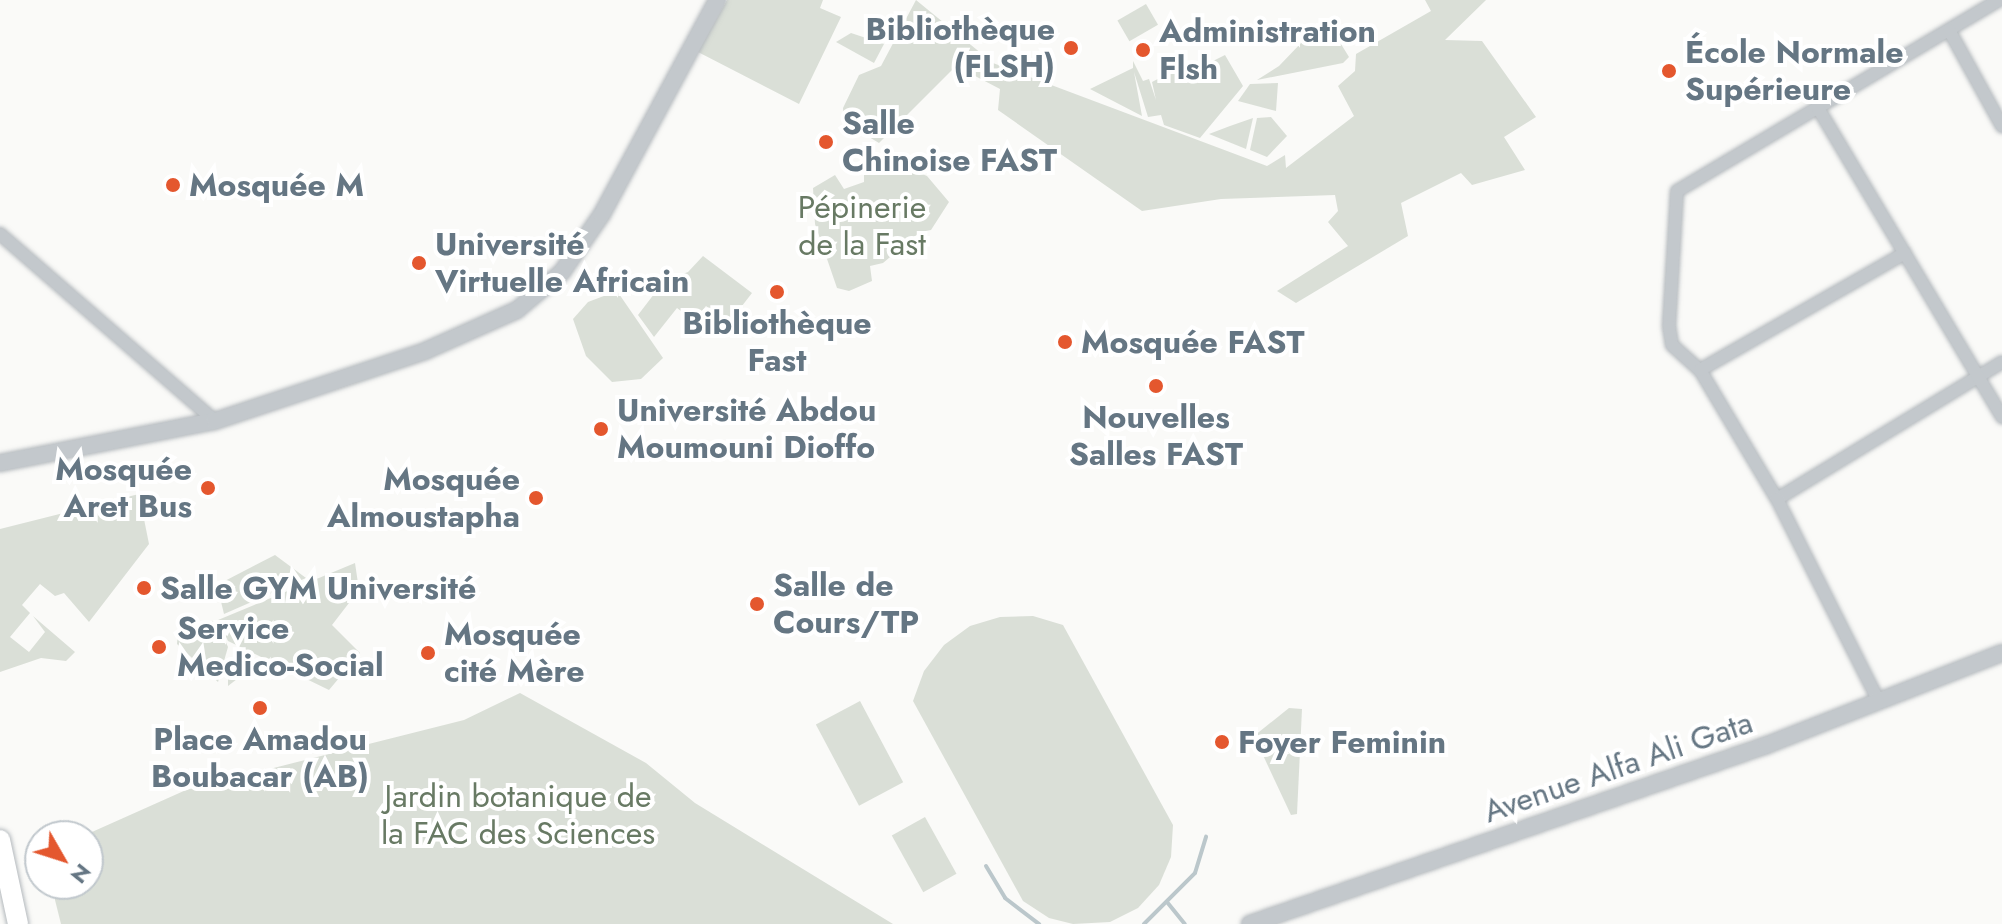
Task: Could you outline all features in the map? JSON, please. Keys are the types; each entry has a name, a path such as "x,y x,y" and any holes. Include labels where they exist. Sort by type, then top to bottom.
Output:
{"main road":[{"path":"0,840 18,924"}],"street":[{"path":"0,463 215,421 425,351 534,299 562,272 602,214 717,0"},
{"path":"1879,702 1777,499 1700,370 1672,345 1677,191 1999,0"},
{"path":"1949,30 2002,126"},
{"path":"1818,108 2002,417"},
{"path":"0,234 215,421"},
{"path":"1700,370 1905,253"},
{"path":"1777,499 2002,362"},
{"name":"Avenue Alfa Ali Gata","path":"1250,924 1879,702 2002,653"}],"green space":[{"path":"727,0 823,0 820,8 841,17 799,104 698,52"},
{"path":"916,0 993,63 1267,166 1285,155 1286,168 1354,116 1338,86 1355,71 1356,54 1431,11 1425,0 1486,0 1445,40 1482,41 1536,117 1504,137 1525,170 1472,185 1461,173 1401,203 1408,236 1296,303 1277,291 1348,246 1328,222 1338,211 1335,195 1221,199 1142,211 998,110 1000,89 956,66 879,143 844,122 843,108 859,75 881,66"},
{"path":"1146,4 1158,25 1129,41 1117,20"},
{"path":"1325,18 1349,57 1343,63 1257,80 1279,66"},
{"path":"851,33 884,44 874,63 836,42"},
{"path":"1225,55 1243,86 1200,138 1164,125 1161,115 1148,117 1134,72 1142,116 1090,89 1133,68 1133,61 1143,81 1149,79 1156,100 1152,82 1175,70 1181,77"},
{"path":"1278,83 1276,111 1238,101 1250,84"},
{"path":"1271,117 1287,136 1267,157 1250,150 1257,118"},
{"path":"1253,118 1246,149 1209,134 1230,126"},
{"name":"Pépinerie de la Fast","path":"881,157 927,176 949,202 931,230 920,232 883,263 870,266 872,281 849,291 837,288 815,224 813,188 835,175 844,189 864,182 864,168"},
{"path":"703,256 752,293 728,324 706,306 694,321 677,308 654,337 638,315 664,281 688,272"},
{"path":"617,291 663,358 641,379 612,382 586,356 573,319 588,302"},
{"path":"139,494 149,544 89,622 64,593 55,596 40,584 22,605 30,613 10,637 29,652 45,632 33,616 75,652 66,661 41,658 0,672 0,529"},
{"path":"275,555 306,578 224,614 217,585"},
{"path":"355,563 359,590 332,625 360,653 329,690 228,641 218,620"},
{"path":"1033,616 1063,625 1173,825 1171,857 1159,885 1138,908 1110,922 1073,924 1049,918 1023,901 913,701 924,671 944,645 970,626 1000,617"},
{"path":"216,620 228,647 218,682 177,644 178,631"},
{"path":"238,651 250,669 228,686 228,679"},
{"name":"Jardin botanique de la FAC des Sciences","path":"520,693 646,763 695,803 893,924 61,924 55,900 104,900 104,827 186,790 464,720"},
{"path":"860,701 903,782 859,806 816,724"},
{"path":"1289,708 1302,709 1297,814 1291,815 1254,736"},
{"path":"925,817 957,874 923,892 892,835"}],"waterway":[{"path":"1144,924 1195,873 1206,837"},
{"path":"986,866 1005,898 1039,924"},
{"path":"1167,902 1185,924"}],"place":[{"name":"Bibliothèque (FLSH)","path":"1071,48"},
{"name":"Administration Flsh","path":"1143,50"},
{"name":"École Normale Supérieure","path":"1669,71"},
{"name":"Salle Chinoise FAST","path":"826,142"},
{"name":"Mosquée M","path":"173,185"},
{"name":"Université Virtuelle Africain","path":"419,263"},
{"name":"Bibliothèque Fast","path":"777,292"},
{"name":"Mosquée FAST","path":"1065,342"},
{"name":"Nouvelles Salles FAST","path":"1156,386"},
{"name":"Université Abdou Moumouni Dioffo","path":"601,429"},
{"name":"Mosquée Aret Bus","path":"208,488"},
{"name":"Mosquée Almoustapha","path":"536,498"},
{"name":"Salle GYM Université","path":"144,588"},
{"name":"Salle de Cours/TP","path":"757,604"},
{"name":"Service Medico-Social","path":"159,647"},
{"name":"Mosquée cité Mère","path":"428,653"},
{"name":"Place Amadou Boubacar (AB)","path":"260,708"},
{"name":"Foyer Feminin","path":"1222,742"}]}
